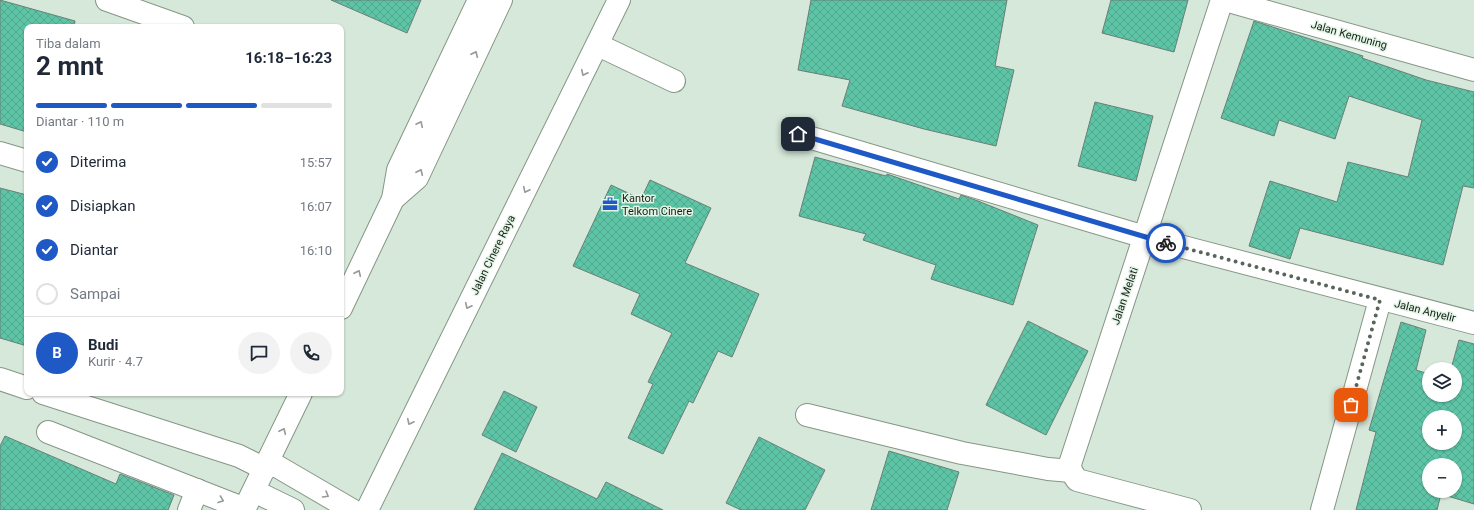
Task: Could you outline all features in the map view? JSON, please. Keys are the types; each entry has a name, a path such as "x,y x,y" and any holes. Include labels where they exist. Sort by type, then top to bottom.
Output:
{"street":[{"path":"106,0 175,24"},
{"path":"344,302 393,199 398,170 479,0"},
{"path":"393,199 417,178 501,0"},
{"name":"Jalan Cinere Raya","path":"367,510 598,45 618,0"},
{"name":"Jalan Kemuning","path":"1223,0 1474,70"},
{"name":"Jalan Melati","path":"1071,471 1070,459 1146,237 1223,0"},
{"path":"598,45 674,81"},
{"name":"Jalan Anyelir","path":"798,134 1146,237 1380,300 1474,323"},
{"path":"0,154 24,159"},
{"path":"1322,510 1380,300"},
{"path":"0,379 24,387"},
{"path":"52,396 266,465 301,480 352,510"},
{"path":"248,503 299,396"},
{"path":"807,415 962,453 1048,469 1071,471 1077,480 1149,504 1190,510"},
{"path":"48,432 197,490 248,503 289,509 301,480"},
{"path":"189,510 197,490"}],"building":[{"path":"0,0 75,21 74,24 24,24 24,131 0,124"},
{"path":"331,0 421,0 407,33"},
{"path":"811,0 1007,0 995,66 1014,70 996,146 924,129 842,106 850,80 798,70"},
{"path":"1111,0 1188,0 1174,52 1102,33"},
{"path":"1254,21 1363,56 1362,58 1426,80 1474,92 1474,188 1463,186 1443,265 1300,228 1290,259 1249,246 1270,181 1337,202 1348,162 1408,177 1422,120 1349,96 1335,139 1279,120 1274,136 1221,118"},
{"path":"1095,102 1153,116 1136,181 1078,166"},
{"path":"815,157 886,176 887,174 959,199 961,195 1038,225 1013,305 931,279 936,265 863,240 866,234 799,216"},
{"path":"650,180 711,208 685,263 759,294 732,357 718,351 693,403 689,401 663,454 628,438 653,384 648,382 672,333 631,314 640,294 573,266 611,185 641,199"},
{"path":"0,188 24,194 24,345 0,338"},
{"path":"1028,321 1088,351 1046,435 986,405"},
{"path":"1401,322 1426,330 1416,370 1422,372 1422,402 1462,402 1462,362 1453,362 1459,340 1474,344 1474,504 1454,498 1462,498 1462,458 1422,458 1422,498 1440,498 1437,510 1356,510 1376,432 1369,430"},
{"path":"504,391 537,407 516,452 482,435"},
{"path":"5,436 116,484 120,474 174,495 168,510 0,510 0,446"},
{"path":"759,437 825,470 805,510 741,510 726,503"},
{"path":"889,451 959,472 947,510 871,510"},
{"path":"502,453 597,499 606,482 663,510 474,510"}],"way so far":[{"path":"1166,243 1380,300 1351,405"}],"place":[{"name":"Kantor Telkom Cinere","path":"610,204"}],"route":[{"path":"798,134 1166,243"}]}
